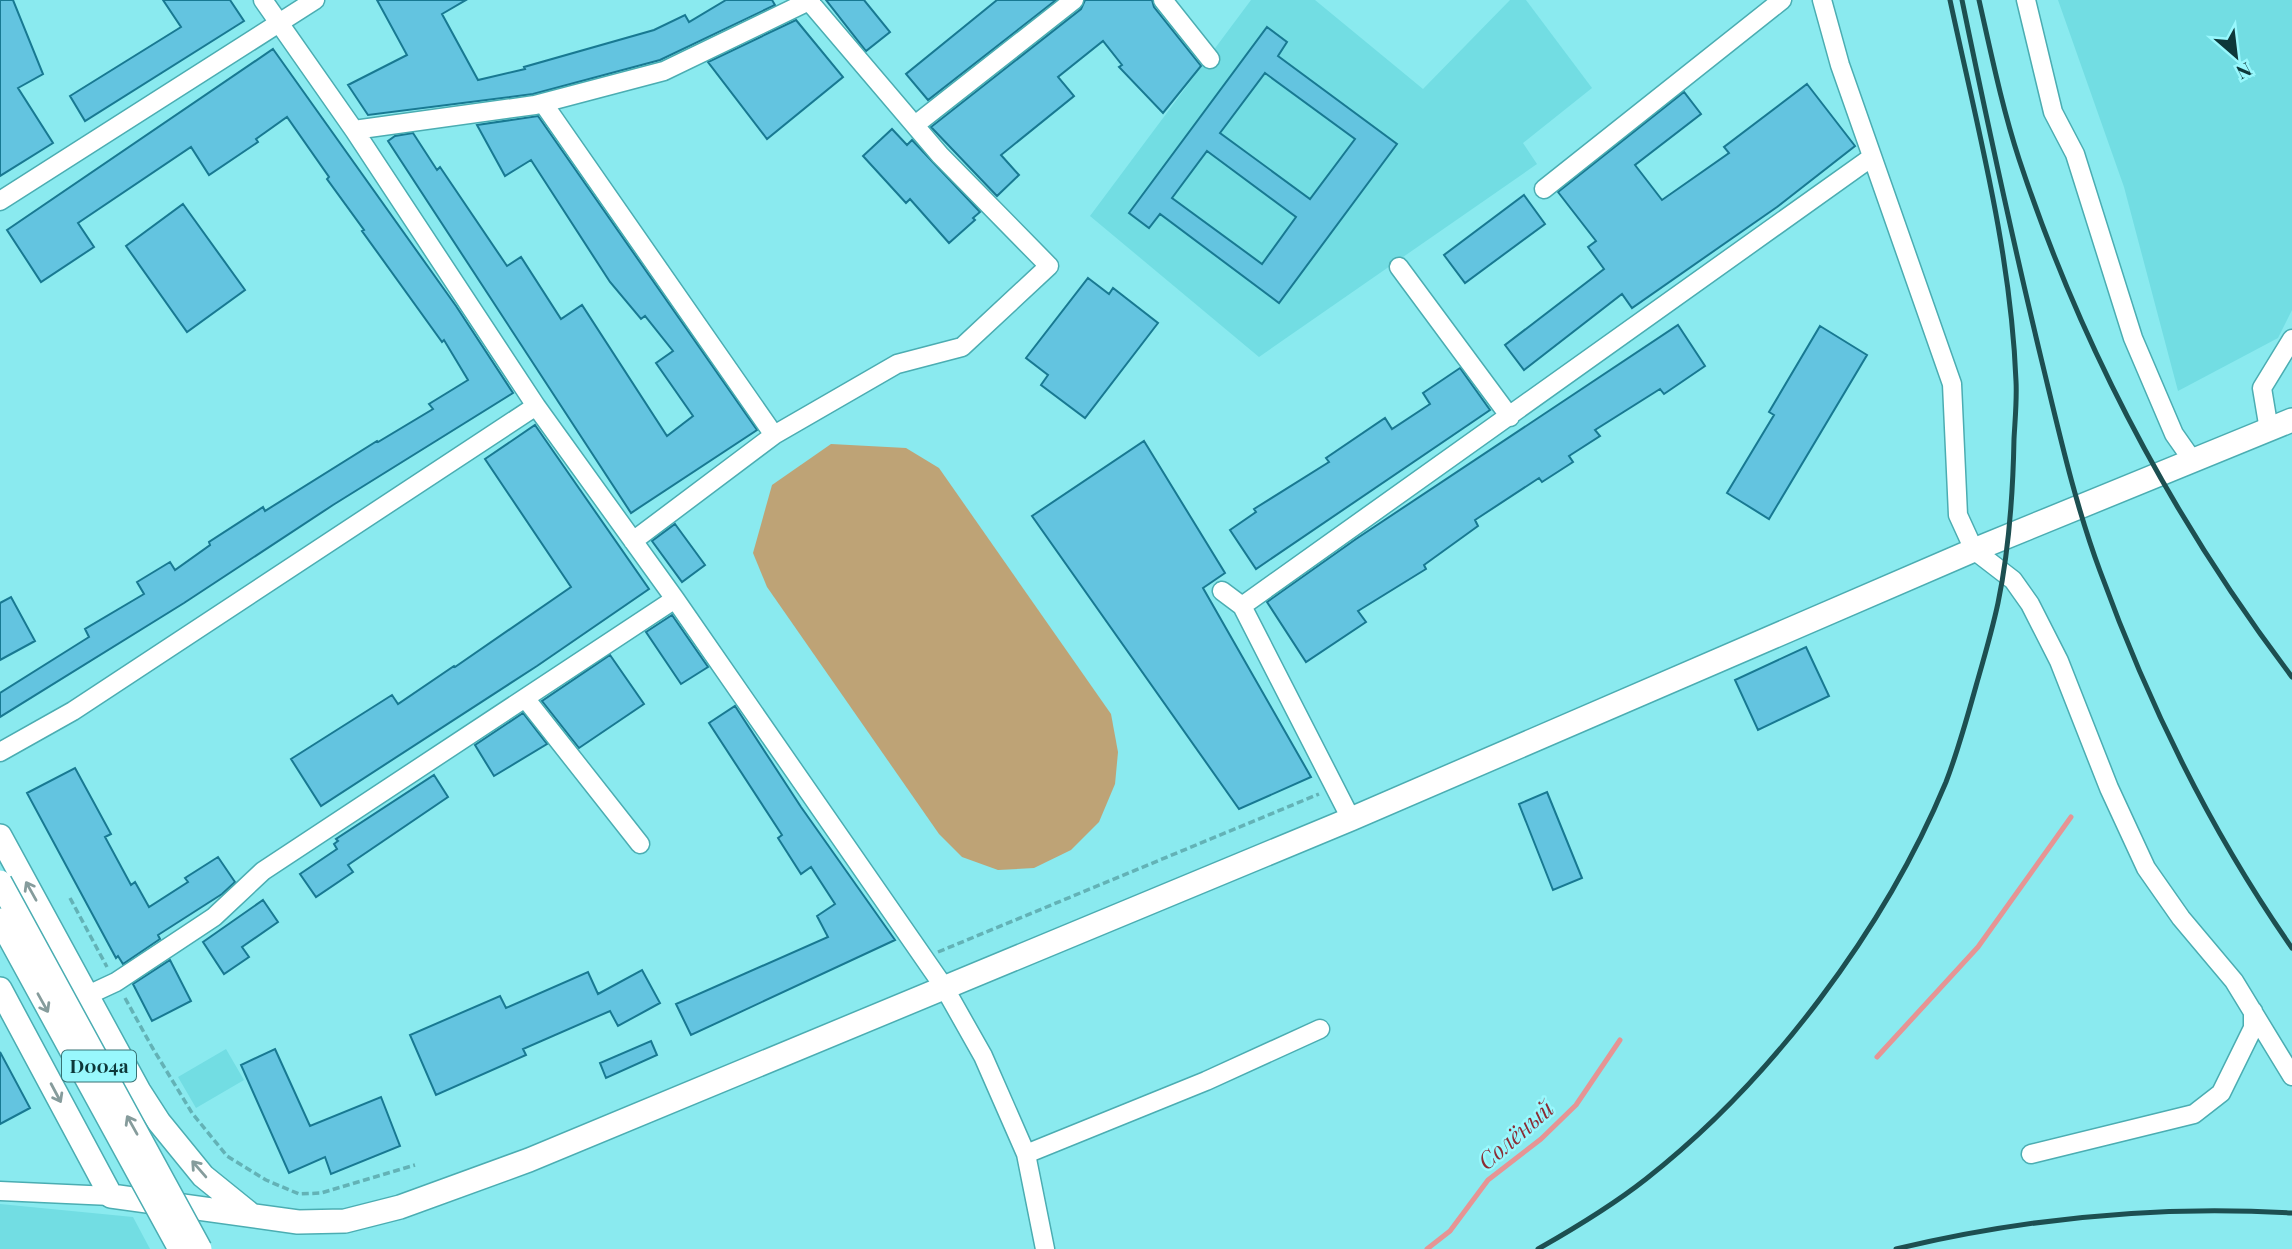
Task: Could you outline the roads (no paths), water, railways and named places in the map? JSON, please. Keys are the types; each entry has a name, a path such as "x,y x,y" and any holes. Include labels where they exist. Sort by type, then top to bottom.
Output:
{"main road":[{"path":"0,989 111,1196 298,1222 345,1221 400,1207 529,1160 1351,819 1974,550 2292,420"},
{"path":"0,835 139,1091 159,1122 204,1175 250,1214"},
{"name":"D004a","path":"0,882 201,1249"},
{"name":"D004a","path":"0,920 180,1249"},
{"path":"0,978 20,979 45,965 52,953 55,934"}],"street":[{"path":"263,0 354,130 536,406 676,599 944,987 983,1056 1026,1154 1045,1249"},
{"path":"0,201 315,0"},
{"path":"354,130 543,103 664,71 809,0 940,155 1049,266 962,347 897,364 774,435 633,541"},
{"path":"915,125 1074,0"},
{"path":"1163,0 1210,59"},
{"path":"1544,189 1782,0"},
{"path":"1822,0 1840,65 1952,384 1958,515 1974,550 2013,580 2030,604 2060,661 2109,788 2146,868 2181,918 2234,981 2292,1076"},
{"path":"2026,0 2053,112 2075,154 2133,338 2174,434 2193,461"},
{"path":"543,103 774,435"},
{"path":"1242,606 1872,157"},
{"path":"1399,267 1510,417"},
{"path":"2269,430 2262,388 2292,339"},
{"path":"0,752 73,710 536,406"},
{"path":"1222,591 1242,606 1351,819"},
{"path":"88,995 116,982 214,917 263,871 676,599"},
{"path":"525,698 640,844"},
{"path":"2031,1154 2194,1114 2221,1093 2253,1028 2253,1011"},
{"path":"1026,1154 1206,1081 1320,1029"},
{"path":"0,1191 111,1196"}],"waterway":[{"path":"1877,1057 1978,947 2071,817"},
{"name":"Солёный","path":"1427,1249 1450,1231 1488,1180 1541,1139 1576,1105 1620,1040"}],"railway":[{"path":"1538,1249 1594,1216 1646,1179 1692,1140 1780,1049 1820,999 1891,892 1921,837 1946,782 1966,722 2002,583 2011,501 2016,388 2013,333 2000,237 1950,0"},
{"path":"1962,0 2031,317 2068,468 2091,546 2160,718 2208,813 2262,904 2292,948"},
{"path":"1979,0 2019,159 2071,297 2101,364 2134,429 2208,556 2292,677"},
{"path":"1896,1249 1994,1229 2093,1216 2192,1211 2292,1213"}]}
